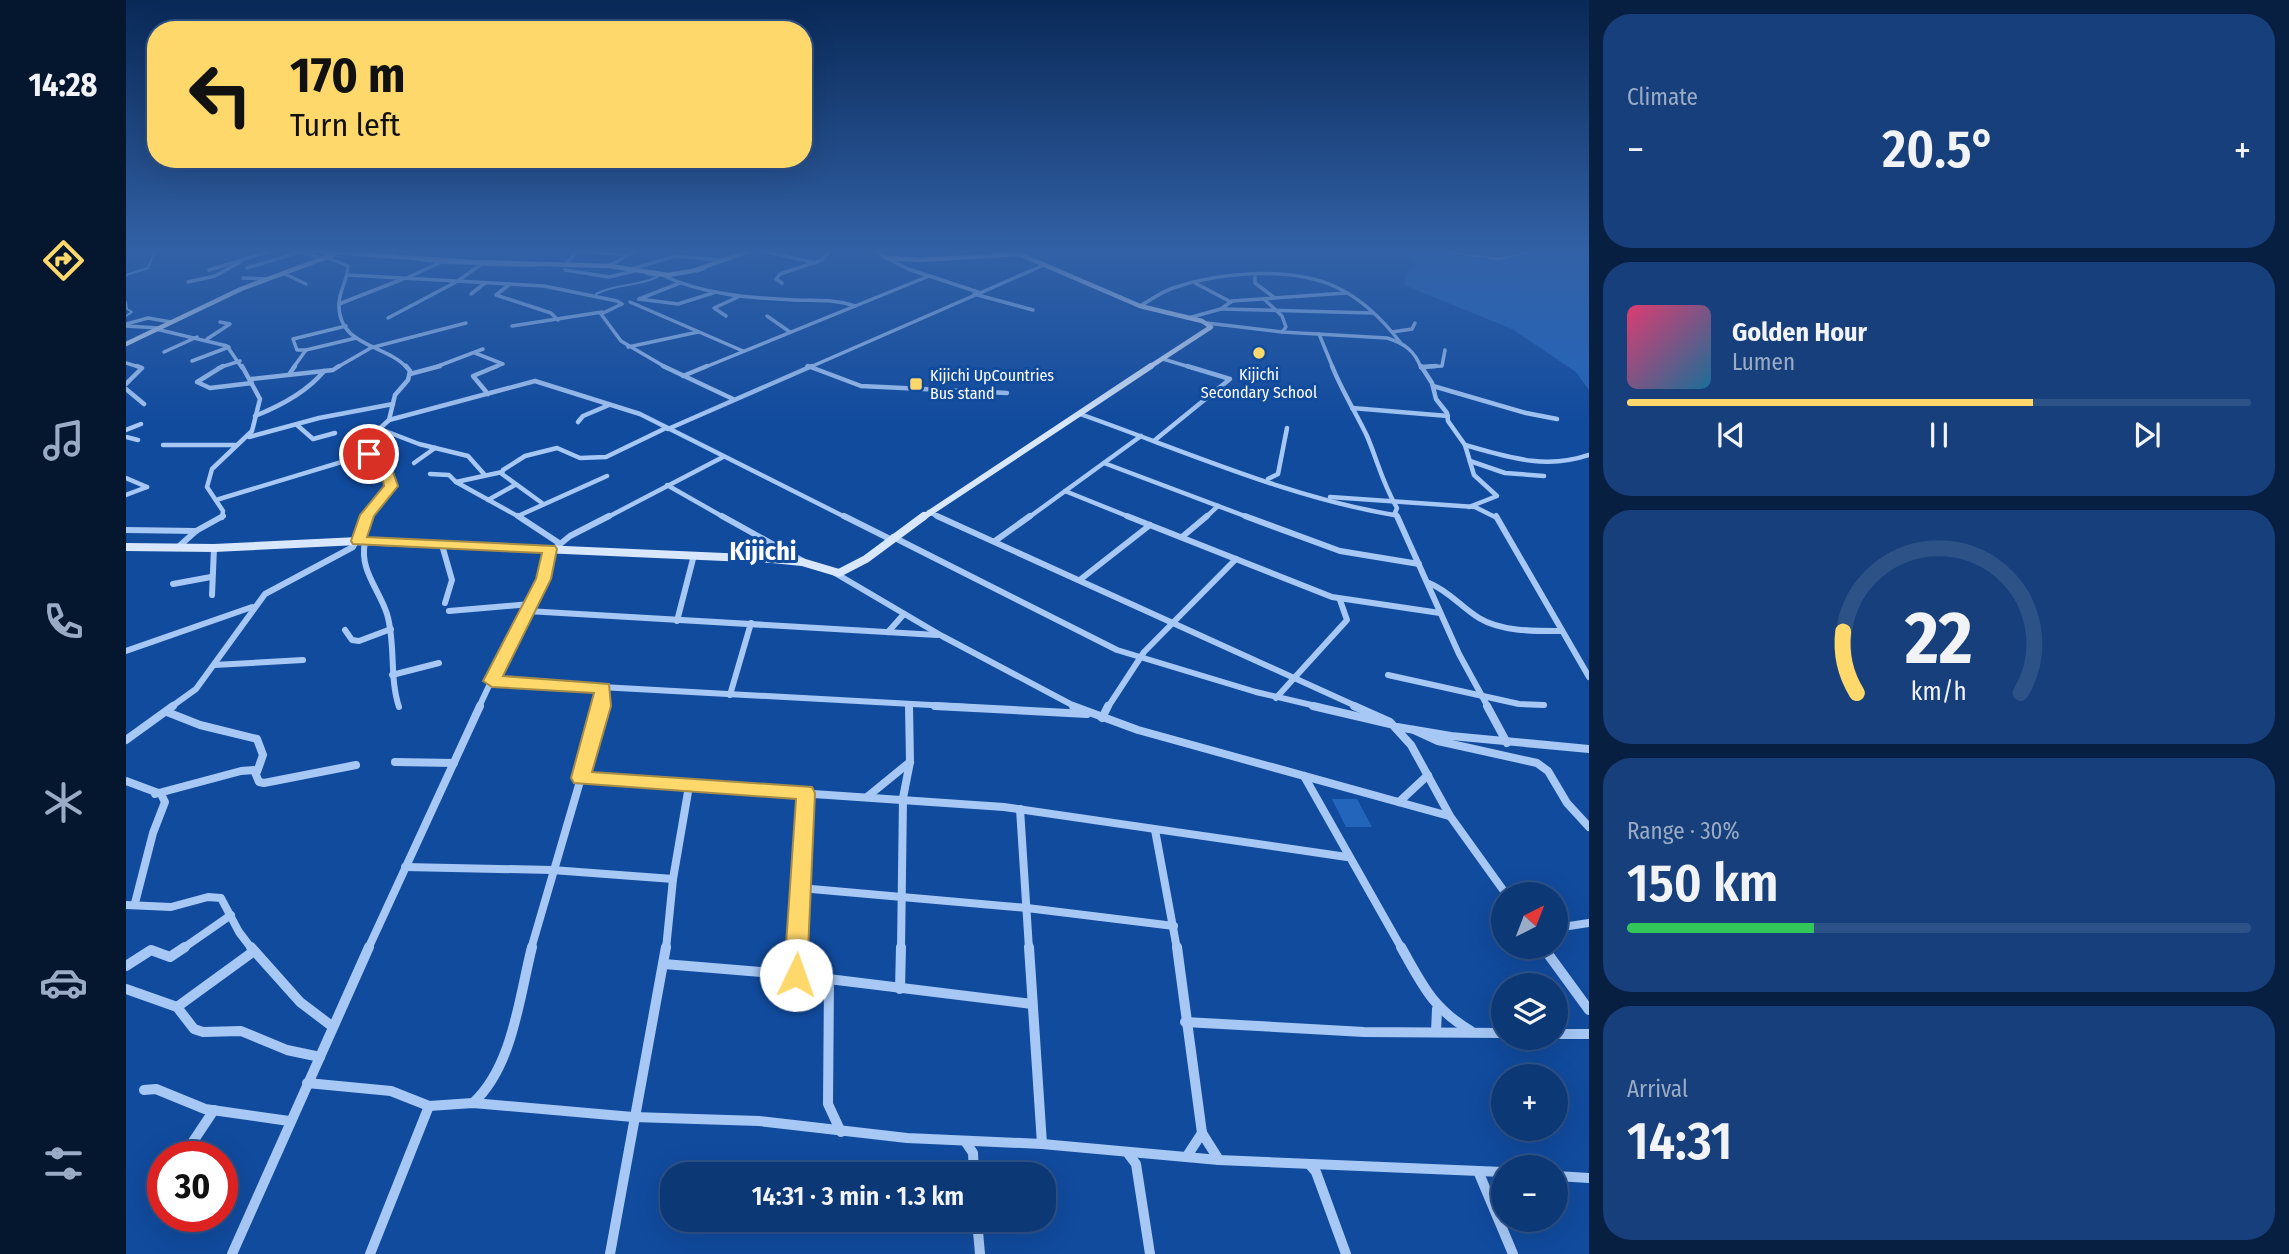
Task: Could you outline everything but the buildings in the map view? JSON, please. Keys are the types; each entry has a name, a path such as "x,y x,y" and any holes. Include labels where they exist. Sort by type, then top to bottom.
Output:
{"street":[{"path":"126,344 201,309"},
{"path":"340,309 340,316 346,326 368,349 410,366 410,374 395,395 389,420"},
{"path":"388,318 406,309"},
{"path":"537,309 551,313 558,320"},
{"path":"512,326 558,320 611,309"},
{"path":"642,309 662,320 700,332 743,351"},
{"path":"715,309 726,316"},
{"path":"683,376 850,309"},
{"path":"456,482 502,472 520,458 558,448 586,459 618,454 667,429 940,309"},
{"path":"1028,309 1033,310"},
{"path":"1150,309 1207,323 1282,332 1383,338 1400,342"},
{"path":"1188,318 1221,309 1375,313"},
{"path":"1275,309 1286,327 1282,332"},
{"path":"1369,309 1416,355 1433,386 1436,399 1465,445 1474,475 1497,496 1469,507"},
{"path":"602,312 603,319 628,347 683,376 736,398"},
{"path":"767,316 790,332"},
{"path":"126,325 152,317 171,322"},
{"path":"207,339 230,324 220,322"},
{"path":"240,361 215,369 196,380 210,388 290,373 324,372 338,369 368,349 466,323"},
{"path":"834,573 852,568 929,512 1210,328 1207,323"},
{"path":"1392,332 1412,329 1415,323"},
{"path":"126,325 157,328 207,339 229,347 240,361 246,376 252,381 260,399 247,438"},
{"path":"346,326 293,339 297,350 306,350 356,338"},
{"path":"628,347 700,332"},
{"path":"1319,334 1364,431 1381,480 1394,503 1440,613 1507,743"},
{"path":"164,352 197,337"},
{"path":"192,361 229,347"},
{"path":"410,374 483,349"},
{"path":"290,373 306,350"},
{"path":"1422,367 1442,366 1445,350"},
{"path":"475,353 503,364 473,376 488,394"},
{"path":"1154,440 1230,379 1163,359"},
{"path":"126,363 142,367 126,377"},
{"path":"807,366 867,386 1007,393"},
{"path":"255,416 284,405 290,397 315,382 324,372"},
{"path":"133,374 141,374"},
{"path":"126,384 133,374"},
{"path":"398,707 391,675 390,629 383,604 366,571 361,541 367,515 391,486 388,474 369,454 366,440 389,420 533,380 635,411 1080,634 1139,659 1276,698 1414,730 1507,743 1589,749"},
{"path":"1433,386 1487,399 1524,414 1557,419"},
{"path":"126,389 144,404"},
{"path":"177,548 197,531 223,517 223,511 207,487 209,472 247,438 393,404"},
{"path":"578,422 583,416 609,405"},
{"path":"1352,408 1448,418"},
{"path":"1080,414 1266,480 1376,514 1396,513"},
{"path":"126,430 141,424"},
{"path":"297,425 313,439 335,433"},
{"path":"252,427 270,432"},
{"path":"1266,480 1278,474 1287,428"},
{"path":"380,429 473,458 484,474"},
{"path":"995,541 1141,436"},
{"path":"126,437 138,440"},
{"path":"163,445 237,445"},
{"path":"1465,445 1503,459 1550,464 1564,464 1589,455"},
{"path":"414,463 435,448"},
{"path":"216,500 369,454"},
{"path":"232,1254 289,1121 405,867 492,681 544,579 554,547 723,457"},
{"path":"1470,461 1505,473 1544,476"},
{"path":"1104,463 1340,551 1419,564"},
{"path":"502,472 515,485 542,503"},
{"path":"430,474 446,473 456,482 518,516 554,547"},
{"path":"518,516 607,476"},
{"path":"126,478 147,487 126,495"},
{"path":"488,500 515,485"},
{"path":"667,485 808,564 834,573 942,636 1093,715 1450,816"},
{"path":"1065,491 1340,600 1440,613"},
{"path":"1316,495 1469,507 1495,514 1589,677"},
{"path":"1182,537 1218,506"},
{"path":"929,512 1296,677 1396,726 1428,775 1450,816 1497,882"},
{"path":"1081,579 1150,525"},
{"path":"126,530 197,531"},
{"path":"126,740 188,696 214,665 254,607 278,585 333,559 361,541"},
{"path":"126,547 214,548 361,541 554,547 808,564"},
{"path":"442,545 452,583 445,603"},
{"path":"212,595 214,548"},
{"path":"677,621 694,555"},
{"path":"1102,718 1112,697 1139,659 1172,621 1236,559"},
{"path":"173,584 211,577"},
{"path":"1429,583 1449,592 1480,618 1516,627 1562,631"},
{"path":"1276,698 1347,620 1347,613 1340,600"},
{"path":"126,651 254,607"},
{"path":"450,611 528,608 677,621 751,623 942,636"},
{"path":"888,632 904,614"},
{"path":"730,695 751,623"},
{"path":"345,630 352,640 359,641 390,629"},
{"path":"214,665 303,660"},
{"path":"391,675 439,663"},
{"path":"1388,675 1483,697 1544,705"},
{"path":"492,681 1093,715"},
{"path":"473,1104 488,1089 502,1061 552,870 602,706 603,688"},
{"path":"900,989 903,798 910,762 909,705"},
{"path":"167,712 207,727 257,739 263,755 257,772 259,782 356,765"},
{"path":"1414,730 1438,741 1537,763 1548,771 1567,803 1589,827"},
{"path":"395,762 454,764"},
{"path":"865,799 910,762"},
{"path":"155,794 171,792 226,773 257,772"},
{"path":"1399,802 1415,790 1428,775"},
{"path":"1304,776 1347,857 1437,1009 1473,1032"},
{"path":"581,778 865,799 903,798 1020,809 1347,857"},
{"path":"126,782 164,797 164,809 153,833 130,904 171,907 216,897 226,904 254,951 300,1002 333,1027"},
{"path":"610,1254 633,1117 664,964 673,879 689,786"},
{"path":"796,975 806,793"},
{"path":"1020,809 1042,1144"},
{"path":"1155,830 1174,926 1202,1133 1219,1160"},
{"path":"405,867 552,870 673,879"},
{"path":"800,888 1027,908 1174,926"},
{"path":"126,966 151,950 170,957 231,915"},
{"path":"1568,926 1589,923"},
{"path":"177,1007 254,951"},
{"path":"1552,959 1589,1010"},
{"path":"664,964 796,975 1032,1004"},
{"path":"830,981 828,1104 841,1132"},
{"path":"127,992 177,1007 194,1029 203,1032 241,1031 287,1050 320,1057"},
{"path":"1436,1032 1437,1009"},
{"path":"1185,1022 1364,1032 1491,1033"},
{"path":"1568,1034 1589,1034"},
{"path":"307,1083 391,1091 429,1106 473,1104 633,1117 759,1121 841,1132 1042,1144 1219,1160 1491,1172"},
{"path":"144,1090 156,1089 190,1106 289,1121"},
{"path":"370,1254 429,1106"},
{"path":"194,1141 214,1111"},
{"path":"1186,1156 1202,1133"},
{"path":"965,1141 973,1153 973,1162"},
{"path":"1126,1151 1136,1164 1150,1254"},
{"path":"1310,1165 1317,1172 1346,1254"},
{"path":"1478,1171 1513,1254"},
{"path":"1568,1176 1589,1178"},
{"path":"978,1232 980,1254"}],"shaded area":[{"path":"1462,309 1589,309 1589,390 1576,372 1512,329"},
{"path":"1332,799 1357,799 1372,827 1346,827"}],"waterway":[{"path":"126,316 132,312 127,309"}],"place":[{"name":"Kijichi Secondary School","path":"1259,353"},
{"name":"Kijichi UpCountries Bus stand","path":"916,384"}],"district":[{"name":"Kijichi","path":"763,551"}],"route":[{"path":"369,454 388,474 391,486 367,515 358,541 550,549 544,579 509,643 492,681 603,688 602,706 591,736 581,778 806,793 796,975"}]}
